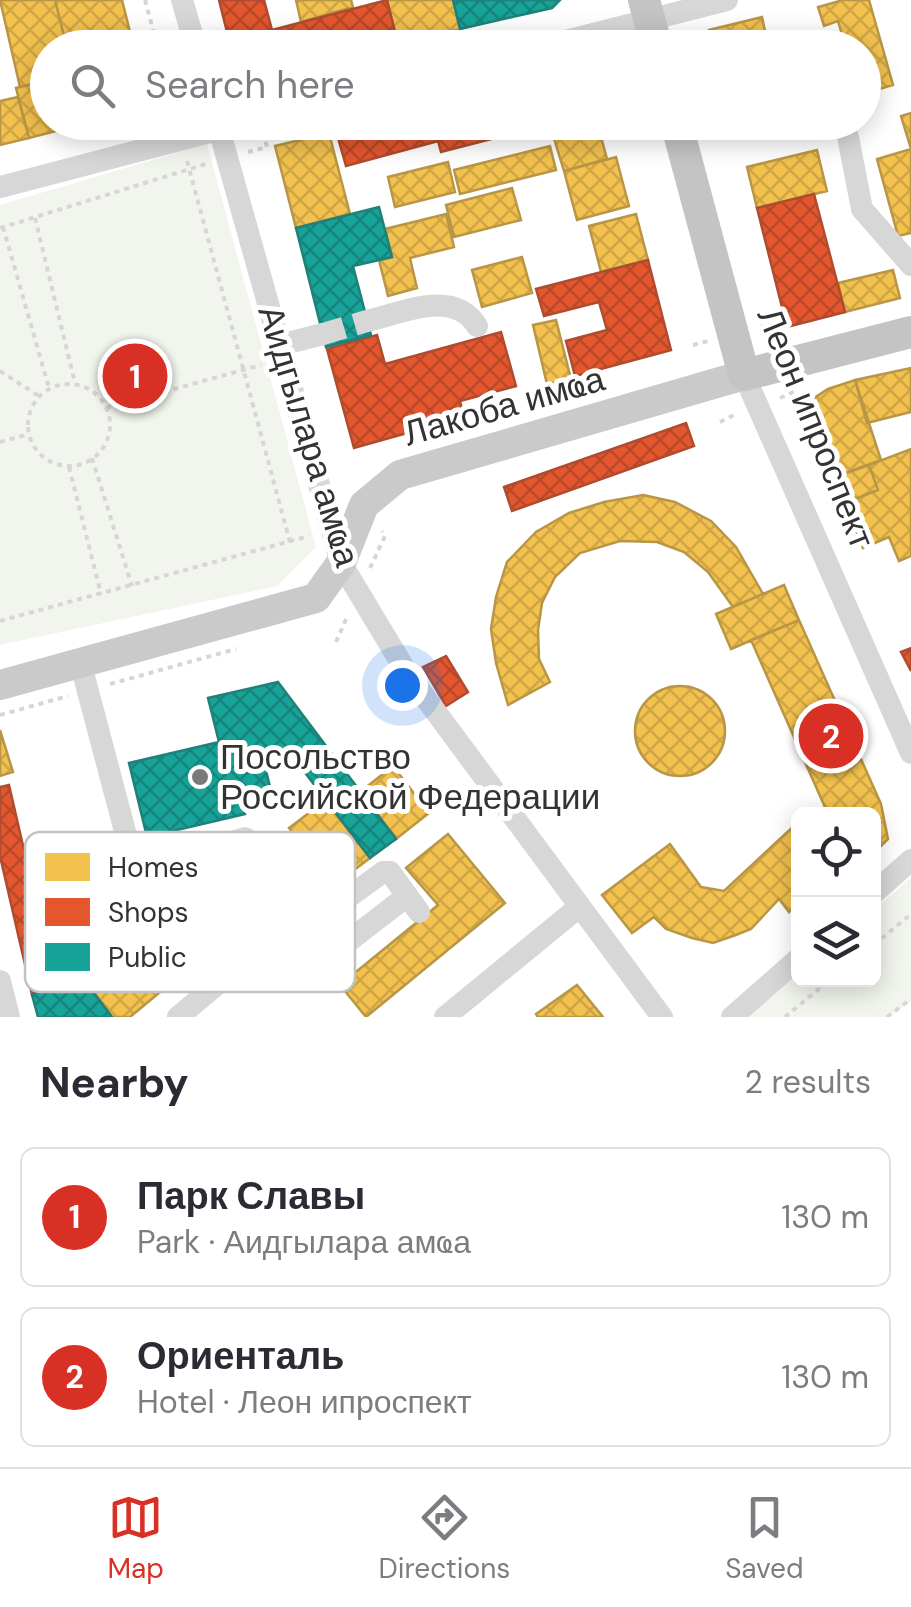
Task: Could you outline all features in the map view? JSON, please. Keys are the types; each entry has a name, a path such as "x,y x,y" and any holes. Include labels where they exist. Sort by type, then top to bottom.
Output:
{"highway":[{"name":"Леон ипроспект","path":"681,140 744,375"},
{"path":"744,375 911,332"}],"main road":[{"name":"Лакоба имҩа","path":"0,685 84,678 316,598 342,563 364,505 400,475 744,375"}],"street":[{"path":"182,0 191,30"},
{"path":"616,30 726,0"},
{"path":"0,186 182,140"},
{"name":"Аидгылара амҩа","path":"222,140 342,563 407,673 662,1017"},
{"path":"849,140 862,209 911,265"},
{"path":"367,321 440,304 457,306 477,326"},
{"path":"282,352 323,334"},
{"name":"Леон ипроспект","path":"744,375 911,753"},
{"path":"84,678 125,832"},
{"path":"881,887 911,860"},
{"path":"355,893 383,872 390,872 413,904 355,948"},
{"path":"444,1017 579,906"},
{"path":"732,1017 791,965"},
{"path":"0,981 9,1017"},
{"path":"178,1017 208,992"}],"path":[{"path":"145,0 153,30"},
{"path":"182,140 290,542"},
{"path":"49,388 1,227 164,176"},
{"path":"35,218 75,384"},
{"path":"106,408 244,370 282,352"},
{"path":"0,371 38,396"},
{"path":"75,384 99,396 106,408 109,435 92,458 68,466 43,457 28,434 28,421 38,396 49,388 75,384"},
{"path":"0,442 28,434"},
{"path":"92,458 132,586"},
{"path":"68,466 100,594"},
{"path":"0,621 332,530"},
{"path":"0,715 84,678 248,646"},
{"path":"881,939 911,914"},
{"path":"785,1017 822,987"},
{"path":"887,1017 911,999"},
{"path":"795,1009 800,1017"}],"shaded area":[{"path":"207,144 316,547 277,586 0,645 0,205"},
{"path":"911,878 911,1001 890,1017 745,1017 791,979 791,987 881,987 881,904"}],"building: Homes":[{"path":"0,0 55,0 62,30 30,30 30,84 20,87"},
{"path":"55,0 122,0 130,30 62,30"},
{"path":"296,0 351,0 353,7 301,22"},
{"path":"387,0 453,0 460,29 394,30"},
{"path":"843,0 869,0 877,30 841,30 838,21 824,26 818,7"},
{"path":"762,17 765,30 709,30"},
{"path":"881,42 893,85 881,89"},
{"path":"30,84 30,138 29,138 16,88"},
{"path":"18,97 29,138 0,145 0,101"},
{"path":"911,113 911,149 901,116"},
{"path":"300,140 331,140 350,214 296,228 275,146"},
{"path":"555,140 602,140 607,159 564,171"},
{"path":"550,146 556,170 460,194 454,170"},
{"path":"911,149 911,233 898,236 877,159"},
{"path":"817,150 827,191 757,208 747,167"},
{"path":"616,157 629,206 577,220 564,171"},
{"path":"448,162 455,192 395,207 388,177"},
{"path":"512,188 521,220 454,237 446,205"},
{"path":"446,214 454,247 410,258 417,288 388,296 379,260 392,257 385,229"},
{"path":"636,214 648,260 601,272 589,226"},
{"path":"522,257 532,293 482,307 472,270"},
{"path":"893,270 900,298 845,312 838,283"},
{"path":"556,320 571,379 547,384 533,325"},
{"path":"911,368 911,412 867,423 855,380"},
{"path":"855,380 881,460 832,478 811,423 811,400"},
{"path":"911,449 911,556 899,561 889,537 863,548 845,503 878,490 869,465"},
{"path":"869,465 878,490 842,504 832,478"},
{"path":"643,495 675,502 711,521 736,547 763,594 733,607 708,572 684,552 657,542 620,541 580,553 555,577 542,603 539,659 550,682 508,705 491,629 507,562 536,532 569,513"},
{"path":"784,585 799,620 731,649 716,614"},
{"path":"799,620 881,804 888,839 881,846 881,807 825,807 751,640"},
{"path":"680,686 697,689 712,699 722,714 722,748 712,763 697,773 680,776 663,773 648,763 638,748 635,731 638,714 648,699 663,689"},
{"path":"0,730 13,772 0,776"},
{"path":"393,766 429,813 396,839 360,792"},
{"path":"326,800 350,832 292,832 289,828"},
{"path":"791,829 791,910 779,899 751,929 736,935 713,943 666,929 654,917 632,933 602,895 670,844 701,887 724,891"},
{"path":"448,834 505,903 366,1017 346,992 355,992 355,973 438,905 406,868"},
{"path":"355,838 370,858 355,869"},
{"path":"577,985 603,1017 538,1017 536,1014"},
{"path":"160,992 130,1017 112,1017 95,994"}],"building: Shops":[{"path":"219,0 264,0 272,30 226,30"},
{"path":"387,0 394,30 272,30"},
{"path":"339,140 438,140 438,141 346,166"},
{"path":"438,140 488,140 441,152"},
{"path":"814,194 845,312 787,327 757,208"},
{"path":"648,260 671,350 575,376 566,341 607,330 599,302 544,316 536,289"},
{"path":"501,332 516,386 460,401 462,409 405,424 407,433 354,448 327,349 377,335 385,364"},
{"path":"686,423 694,446 512,511 504,487"},
{"path":"911,648 911,671 901,652"},
{"path":"446,656 468,692 446,706 423,667"},
{"path":"9,785 25,854 25,965 0,856 0,787"}],"building: Public":[{"path":"453,0 560,0 552,8 460,29"},
{"path":"379,207 392,257 353,266 371,335 326,347 296,228"},
{"name":"Посольство Российской Федерации","path":"278,682 396,839 370,858 355,838 355,832 350,832 287,749 262,754 271,791 241,798 245,814 168,832 146,832 129,763 219,742 208,698"},
{"path":"93,992 112,1017 38,1017 32,995"}],"tunnel":[{"path":"323,334 367,321"}],"place":[{"name":"Парк Славы","path":"135,376"},
{"name":"Ориенталь","path":"831,736"},
{"name":"Посольство Российской Федерации","path":"200,777"}]}
